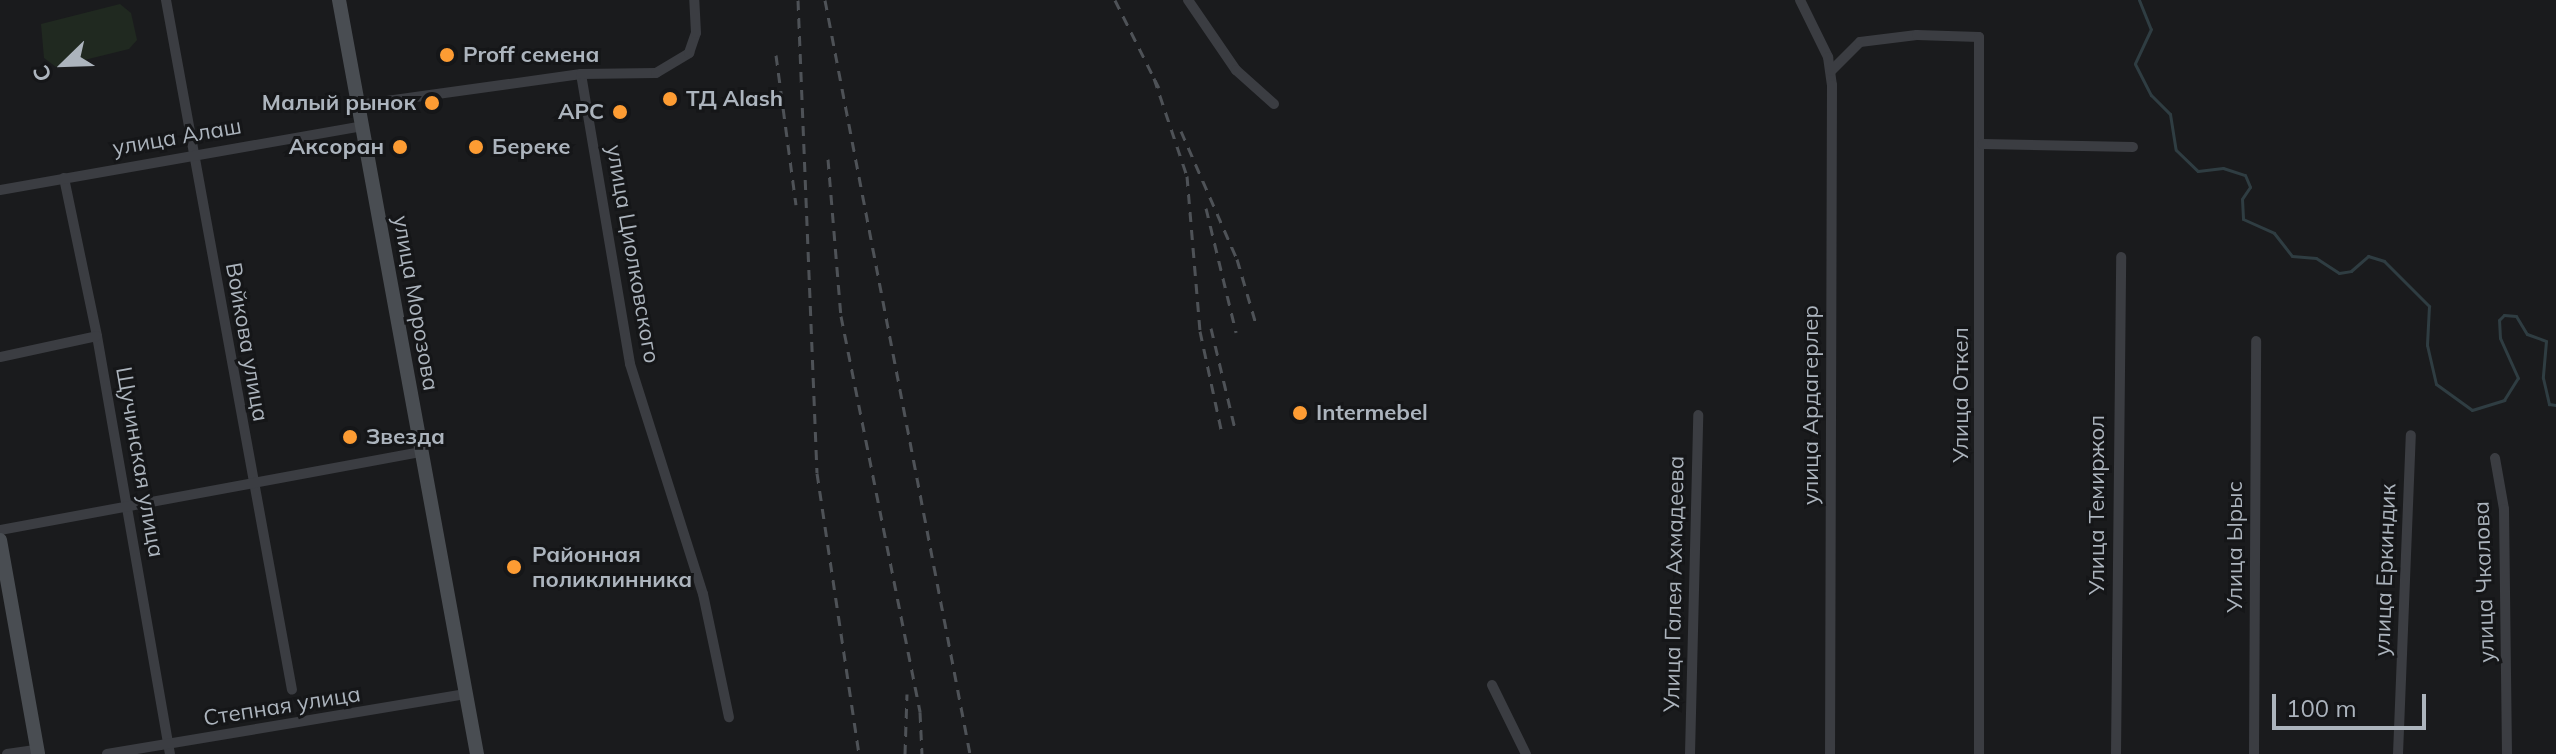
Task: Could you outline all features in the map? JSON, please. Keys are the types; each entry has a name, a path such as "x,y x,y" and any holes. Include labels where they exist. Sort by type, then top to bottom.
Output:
{"main road":[{"name":"улица Морозова","path":"339,0 477,754"},
{"path":"0,540 37,752"}],"street":[{"name":"Войкова улица","path":"166,0 250,480 292,690"},
{"path":"358,105 581,74 656,73 689,53 696,33 694,0"},
{"path":"1188,0 1236,70 1274,104"},
{"name":"улица Ардагерлер","path":"1800,0 1828,57 1831,71 1830,754"},
{"name":"Улица Откел","path":"1831,71 1860,42 1917,35 1979,37 1982,144 1979,754"},
{"name":"улица Циолковского","path":"581,74 630,364 700,580 729,717"},
{"name":"улица Алаш","path":"0,190 362,126"},
{"path":"1982,144 2133,147"},
{"name":"Щучинская улица","path":"64,178 128,504 169,749"},
{"name":"Улица Темиржол","path":"2116,754 2121,257"},
{"path":"0,357 97,336"},
{"name":"Улица Ырыс","path":"2254,754 2256,341"},
{"name":"Улица Галея Ахмадеева","path":"1690,754 1698,415"},
{"name":"улица Еркиндик","path":"2398,754 2411,435"},
{"path":"0,530 250,480 420,452"},
{"name":"улица Чкалова","path":"2495,458 2504,509 2507,754"},
{"path":"1492,685 1526,754"},
{"name":"Степная улица","path":"107,754 169,749 464,694"},
{"path":"7,754 37,752"}],"shaded area":[{"path":"120,4 131,13 137,40 129,49 56,67 44,58 41,24"}],"waterway":[{"path":"2139,0 2151,29 2135,64 2151,95 2170,114 2176,150 2198,171 2223,168 2245,175 2250,187 2242,199 2243,219 2274,233 2292,256 2316,258 2339,273 2351,271 2368,256 2384,261 2429,306 2427,345 2436,384 2472,410 2504,400 2518,378 2500,338 2499,320 2504,315 2516,316 2527,334 2546,341 2543,378 2549,404 2556,405"}],"railway":[{"path":"798,0 817,473 859,754"},
{"path":"825,0 970,754"},
{"path":"1115,0 1159,88"},
{"path":"776,55 796,205"},
{"path":"1154,78 1187,176 1200,331 1222,434"},
{"path":"1181,131 1237,259 1256,324"},
{"path":"828,159 841,316 920,712 922,754"},
{"path":"1206,208 1236,332"},
{"path":"1211,328 1235,429"},
{"path":"905,754 907,694"}],"place":[{"name":"Proff семена","path":"447,55"},
{"name":"ТД Alash","path":"670,99"},
{"name":"Малый рынок","path":"432,103"},
{"name":"АРС","path":"620,112"},
{"name":"Аксоран","path":"400,147"},
{"name":"Береке","path":"476,147"},
{"name":"Intermebel","path":"1300,413"},
{"name":"Звезда","path":"350,437"},
{"name":"Районная поликлинника","path":"514,567"}]}
